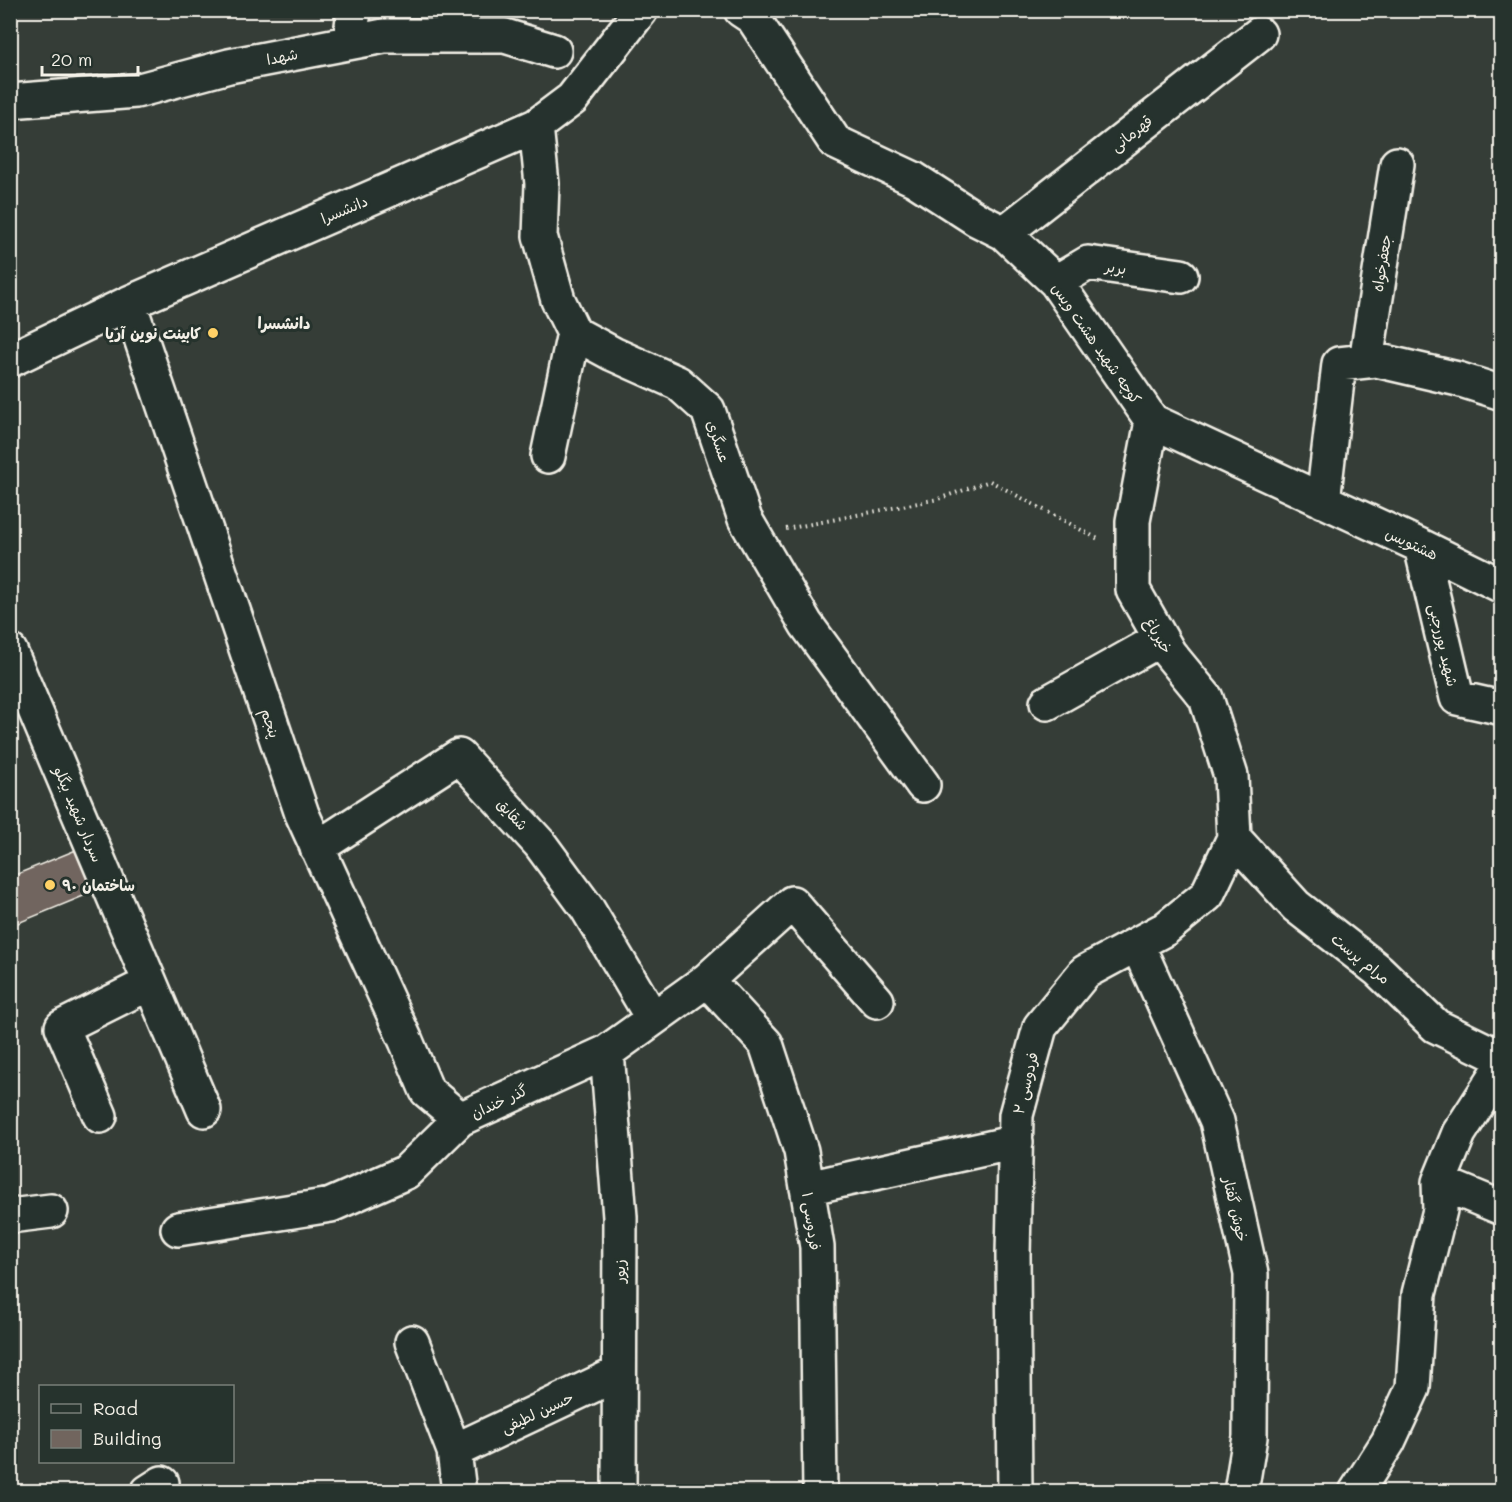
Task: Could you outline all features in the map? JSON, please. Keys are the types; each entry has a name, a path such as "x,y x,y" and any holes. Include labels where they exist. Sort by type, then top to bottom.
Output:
{"street":[{"path":"350,42 354,10"},
{"name":"دانشسرا","path":"10,360 129,303 536,126 572,99 641,10"},
{"name":"کوچه شهید هشت ویس","path":"741,10 753,18 835,142 914,179 975,219 1004,233 1056,282 1152,421"},
{"name":"قهرمانی","path":"1004,233 1259,34"},
{"name":"شهدا","path":"10,101 136,91 230,66 384,36 505,36 554,51"},
{"path":"536,126 542,184 540,236 558,300 574,333 548,456"},
{"name":"جعفرخواه","path":"1366,361 1397,164"},
{"name":"بربر","path":"1056,282 1088,263 1181,276"},
{"name":"پنجم","path":"129,303 302,814 406,1041 426,1091 460,1119"},
{"name":"عسگری","path":"574,333 613,354 678,383 708,410 745,519 754,535 806,624 923,785"},
{"path":"1152,421 1323,501 1339,363 1376,360 1458,379 1502,393"},
{"name":"خیرباغ","path":"1152,421 1133,521 1132,590 1170,653 1206,698 1231,776 1234,838"},
{"name":"هشتویس","path":"1323,501 1502,586"},
{"name":"شهید پوررجبی","path":"1421,546 1456,698 1502,708"},
{"path":"1047,703 1161,639"},
{"name":"سردار شهید بیگلو","path":"10,651 204,1110"},
{"name":"شقایق","path":"317,848 459,756 540,844 588,908 652,1019"},
{"name":"فردوسی ۲","path":"1015,1491 1013,1255 1016,1115 1040,1027 1085,972 1165,929 1207,895 1234,838"},
{"name":"مرام پرست","path":"1234,838 1296,906 1378,970 1436,1026 1502,1058"},
{"name":"گذر خندان","path":"178,1229 331,1205 406,1172 460,1119 607,1052 707,980 792,903 878,1002"},
{"name":"خوش گفتار","path":"1137,944 1217,1121 1251,1274 1250,1437 1241,1491"},
{"name":"فردوسی ۱","path":"707,980 766,1044 801,1151 817,1247 820,1491"},
{"path":"100,1116 62,1027 150,983"},
{"name":"زیور","path":"607,1052 620,1217 619,1491"},
{"path":"1356,1491 1388,1442 1413,1388 1419,1294 1440,1210 1440,1182 1459,1133 1502,1066"},
{"path":"807,1188 1016,1142"},
{"path":"1440,1182 1502,1208"},
{"path":"10,1216 51,1211"},
{"path":"412,1342 454,1451 459,1491"},
{"name":"حسین لطیفی","path":"454,1451 619,1373"}],"path":[{"path":"754,535 938,500 990,481 1133,556"}],"building":[{"name":"ساختمان ۹۰","path":"76,850 93,892 11,926 10,877"}],"place":[{"name":"کابینت نوین آریا","path":"213,333"},
{"name":"ساختمان ۹۰","path":"50,885"}],"district":[{"name":"دانشسرا","path":"284,322"}]}
